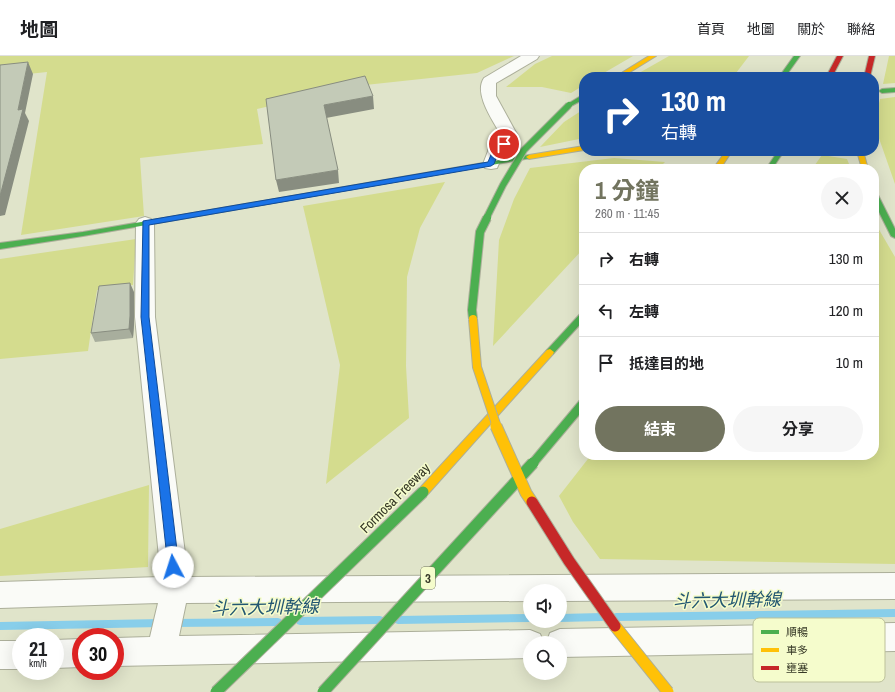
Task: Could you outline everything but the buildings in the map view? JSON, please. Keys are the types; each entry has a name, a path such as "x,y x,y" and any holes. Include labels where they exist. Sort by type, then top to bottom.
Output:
{"main road":[{"path":"626,72 653,56"},
{"path":"786,72 797,56"},
{"path":"831,72 840,56"},
{"path":"868,72 872,56"},
{"path":"882,91 895,90"},
{"path":"579,99 569,105 524,150 503,185 480,232 472,310 477,367 495,423 526,493 569,561 614,625 668,692"},
{"path":"0,246 145,223 579,149"},
{"path":"879,205 895,236"},
{"name":"Formosa Freeway","path":"216,692 423,492 579,320"},
{"name":"3","path":"323,692 533,463 579,408"}],"street":[{"path":"491,164 496,150 512,138 488,96 489,81 532,56"},
{"path":"145,223 145,317 173,556 175,590 161,651"},
{"path":"0,595 175,590 895,586"},
{"path":"885,637 895,637"},
{"path":"567,643 753,640"},
{"path":"124,652 523,644"},
{"path":"0,655 12,655"}],"green space":[{"path":"0,56 514,56 477,73 356,86 257,109 263,144 140,158 144,216 21,235 47,72 0,77"},
{"path":"552,56 633,56 606,72 579,72 579,88 571,93 542,87 506,87 535,64"},
{"path":"669,56 749,56 737,72 641,72"},
{"path":"889,56 895,56 895,83 883,84"},
{"path":"895,97 895,184 879,138 880,99"},
{"path":"579,112 579,139 540,147 564,122"},
{"path":"821,156 828,156 847,159 849,164 816,164"},
{"path":"614,158 665,162 663,164 579,164 579,253 493,346 499,240 514,199 530,168"},
{"path":"445,182 420,228 407,277 406,366 409,418 326,484 340,365 303,206"},
{"path":"879,230 895,257 895,564 600,559 573,522 559,496 587,460 879,460"},
{"path":"136,239 133,285 97,290 88,351 0,359 0,259"},
{"path":"149,485 148,567 0,576 0,529"}],"waterway":[{"name":"斗六大圳幹線","path":"616,617 895,613"},
{"name":"斗六大圳幹線","path":"567,618 602,617"},
{"name":"斗六大圳幹線","path":"398,620 523,618"},
{"name":"斗六大圳幹線","path":"300,621 380,620"},
{"name":"斗六大圳幹線","path":"172,623 278,622"},
{"name":"斗六大圳幹線","path":"0,626 162,623"}],"traffic: fast":[{"path":"786,72 797,56"},
{"path":"882,91 895,90"},
{"path":"569,105 579,99"},
{"path":"473,319 472,310 480,232 503,185 524,150 569,105"},
{"path":"772,164 778,156"},
{"path":"0,246 83,234 529,157"},
{"path":"879,205 895,236"},
{"path":"550,352 579,320"},
{"path":"533,463 579,408"},
{"path":"323,692 533,463"},
{"path":"216,692 423,492"}],"traffic: slow":[{"path":"626,72 653,56"},
{"path":"529,157 579,149"},
{"path":"720,164 725,156"},
{"path":"861,156 864,164"},
{"path":"473,319 477,367 495,423 526,493 532,502"},
{"path":"423,492 550,352"},
{"path":"615,626 668,692"}],"traffic: jam":[{"path":"832,72 840,56"},
{"path":"868,72 872,56"},
{"path":"532,502 569,561 615,626"}],"route":[{"path":"173,567 173,556 145,317 145,223 491,164 496,150 504,144"}]}
